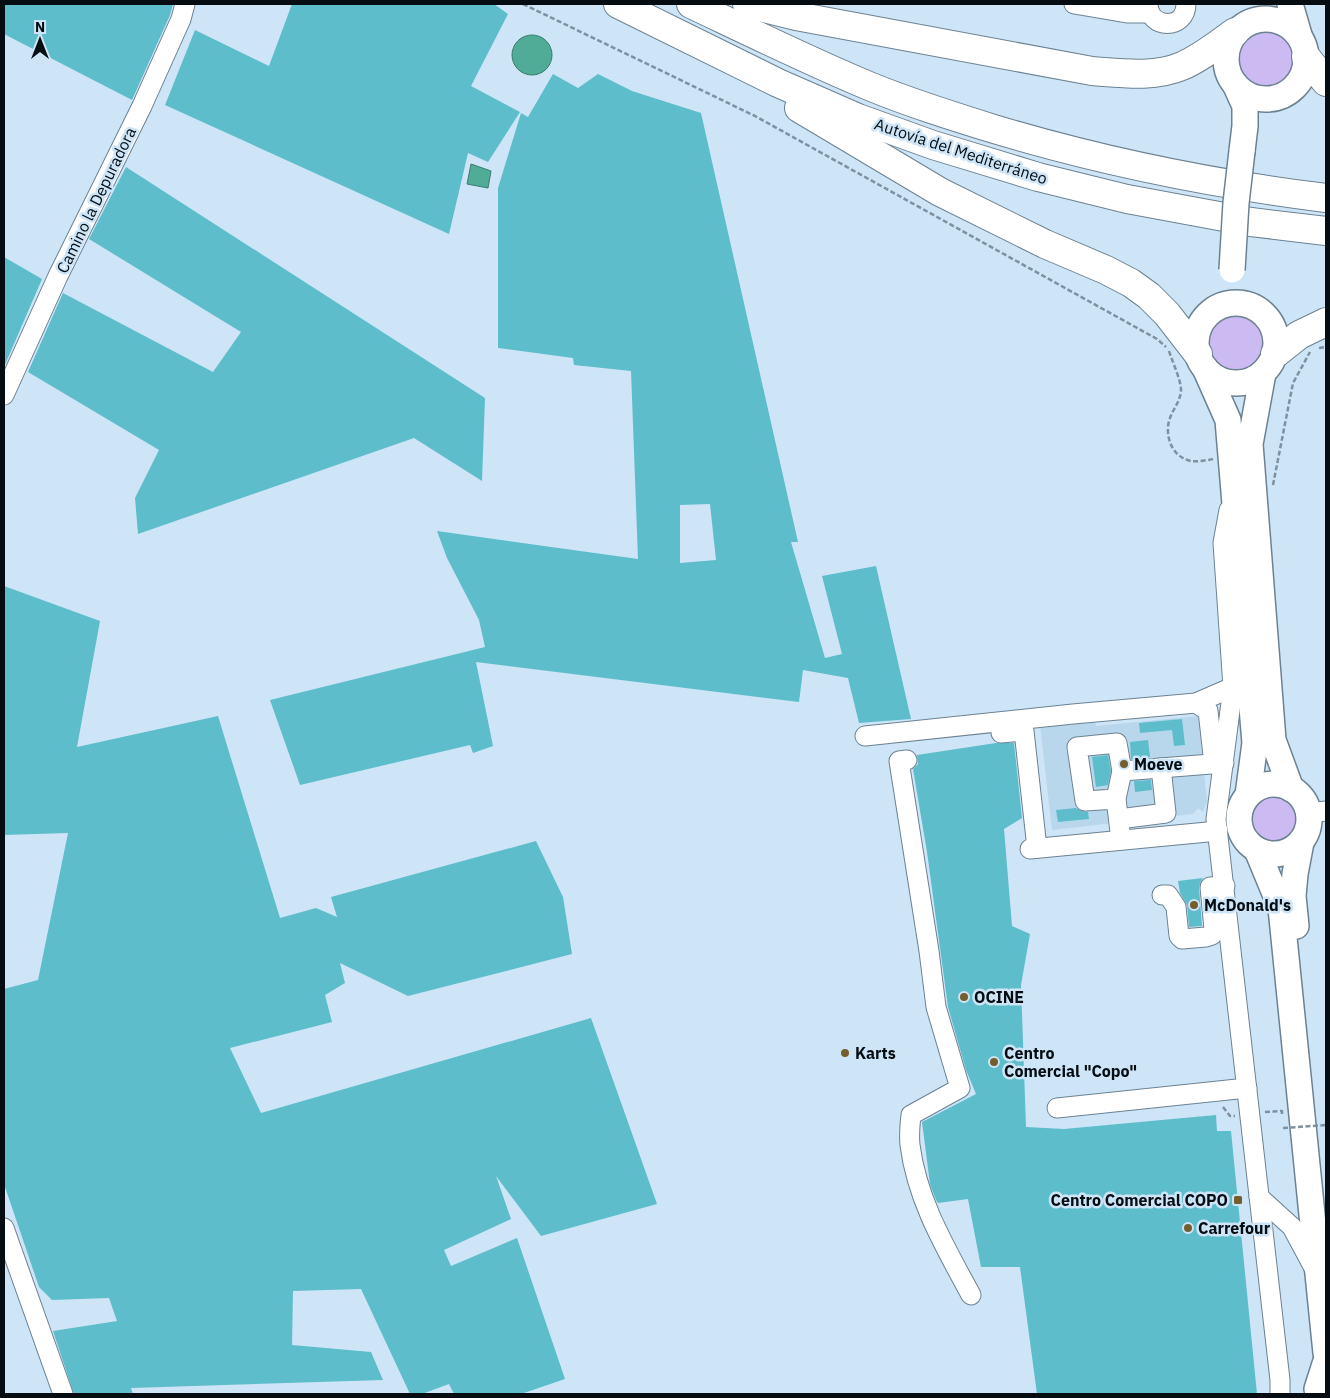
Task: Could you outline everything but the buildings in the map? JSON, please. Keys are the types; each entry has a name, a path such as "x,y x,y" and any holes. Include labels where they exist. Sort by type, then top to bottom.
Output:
{"highway":[{"name":"Autovía del Mediterráneo","path":"618,4 778,83 858,118 933,145 1038,177 1127,199 1251,222 1326,231"},
{"name":"Autovía del Mediterráneo","path":"691,4 870,87 944,114 1047,145 1135,167 1256,189 1326,198"},
{"path":"747,4 796,16 1092,70 1127,74 1157,72 1181,66 1203,54 1238,29"},
{"path":"651,21 940,192 1045,244 1106,270 1131,283 1149,296 1167,314 1201,361"},
{"path":"1302,46 1326,82"},
{"path":"1269,363 1299,335 1326,322"}],"main road":[{"path":"1248,795 1255,743 1228,420 1201,361 1196,343 1202,322 1224,297 1231,274 1236,203 1245,126 1245,106 1229,76 1226,64 1228,43 1253,4"},
{"path":"1245,126 1258,110 1290,91 1299,82 1305,70 1302,46 1290,4"},
{"path":"1238,29 1253,20 1266,18 1278,20 1290,26 1302,46"},
{"path":"1236,86 1245,94 1256,98 1268,99 1279,97"},
{"path":"1231,274 1238,296 1270,321 1276,342 1269,363 1250,444 1273,740 1291,788"},
{"path":"1210,314 1219,307 1230,304 1242,304 1253,307"},
{"path":"1201,361 1214,377 1226,382 1240,383 1252,380 1269,363"},
{"path":"1301,842 1292,850 1280,854 1268,854 1257,850 1248,843 1242,835 1239,825 1239,814 1242,804 1248,795 1257,788 1268,785 1280,785 1291,788 1305,803 1317,812 1309,823 1301,842 1293,896 1326,1210"},
{"path":"1257,850 1280,908 1325,1344"},
{"path":"1316,1390 1326,1361"}],"street":[{"name":"Camino la Depuradora","path":"4,395 58,276 142,106 181,19 185,4"},
{"path":"1074,4 1127,14 1149,8 1158,22 1169,24 1180,19 1184,14 1186,4"},
{"path":"1233,484 1223,543 1233,687 1219,763 1216,819 1280,1380 1280,1394"},
{"path":"865,736 1196,703 1233,687"},
{"path":"1196,703 1208,711 1219,763"},
{"path":"918,881 922,878 909,748 920,741 1024,731 1034,849 1218,831"},
{"path":"1116,799 1085,801 1077,747 1117,743 1122,771 1116,799 1121,840"},
{"path":"906,760 899,760 936,1007 960,1088 911,1114 910,1145 921,1195 938,1234 972,1295"},
{"path":"1122,771 1219,763"},
{"path":"1119,819 1166,813 1161,768"},
{"path":"1162,895 1168,895 1176,907 1179,936 1182,939 1206,937 1212,935 1214,929 1210,887 1225,886"},
{"path":"1057,1108 1247,1088"},
{"path":"1259,1197 1292,1227 1318,1275"},
{"path":"4,1228 63,1394"},
{"path":"1316,1390 1320,1361 1325,1344"}],"path":[{"path":"524,4 755,116 1157,339 1169,349 1181,389 1178,404 1169,420 1168,436 1174,451 1184,459 1192,461 1230,458"},
{"path":"1272,488 1293,383 1312,350 1326,347"},
{"path":"1268,1112 1282,1111 1283,1128 1326,1124"}],"shaded area":[{"path":"1257,24 1271,24 1283,29 1293,39 1298,51 1298,65 1293,77 1283,87 1271,92 1257,92 1245,87 1235,77 1230,65 1230,51 1235,39 1245,29"},
{"path":"532,35 546,41 552,55 546,69 532,75 518,69 512,55 518,41"},
{"path":"471,164 491,171 488,188 467,184"},
{"path":"1236,309 1248,312 1259,319 1266,330 1269,342 1266,354 1259,365 1248,372 1236,375 1224,372 1213,365 1206,354 1203,342 1206,330 1213,319 1224,312"},
{"name":"Moeve","path":"1198,716 1207,801 1203,812 1198,808 1193,814 1052,830 1040,725 1095,721 1096,726"},
{"path":"1267,790 1279,790 1294,798 1302,813 1302,825 1294,840 1279,848 1267,848 1252,840 1244,825 1244,813 1252,798"}],"place":[{"name":"Moeve","path":"1124,764"},
{"name":"McDonald's","path":"1194,905"},
{"name":"OCINE","path":"964,997"},
{"name":"Karts","path":"845,1053"},
{"name":"Centro Comercial \"Copo\"","path":"994,1062"},
{"name":"Centro Comercial COPO","path":"1238,1200"},
{"name":"Carrefour","path":"1188,1228"}]}
